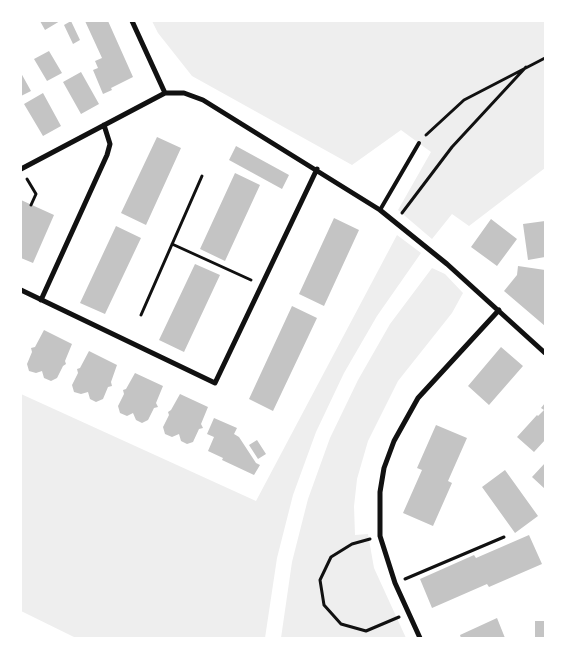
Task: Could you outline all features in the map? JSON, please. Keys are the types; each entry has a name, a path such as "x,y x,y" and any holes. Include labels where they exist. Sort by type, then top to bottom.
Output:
{"street":[{"path":"132,21 165,93"},
{"path":"21,169 165,93 184,93 203,100 317,169 380,210 447,264 545,353"},
{"path":"41,300 107,155 110,144 104,125"},
{"path":"21,290 215,383 317,169"},
{"path":"420,638 395,583 380,536 380,492 384,468 394,442 418,398 499,310"}],"lane":[{"path":"380,210 419,143"}],"path":[{"path":"419,143 433,127 464,100 545,58"},
{"path":"396,222 426,178 452,147 526,67"},
{"path":"21,169 36,194 32,205"},
{"path":"141,315 202,176"},
{"path":"172,244 262,286"},
{"path":"380,536 352,544 331,557 320,580 324,605 341,624 366,631 408,612"},
{"path":"395,583 504,537"}],"shaded area":[{"path":"152,21 545,21 545,168 469,226 452,214 432,239 398,210 431,152 401,130 352,165 192,76 158,33"},
{"path":"397,235 421,253 377,316 344,373 316,432 293,495 277,558 265,638 76,638 21,611 21,394 256,501"},
{"path":"432,268 445,274 463,293 452,313 398,381 368,441 357,479 354,506 355,535 368,534 374,568 406,638 281,638 292,562 308,499 330,438 358,380 390,324"}],"building":[{"path":"40,21 60,21 45,30"},
{"path":"71,21 80,40 73,44 64,25"},
{"path":"85,21 108,21 133,77 103,94 93,70 98,68 95,61 102,58"},
{"path":"49,51 62,73 47,81 34,59"},
{"path":"81,72 99,104 81,114 63,82"},
{"path":"21,73 31,91 21,96"},
{"path":"43,93 61,126 43,136 24,104"},
{"path":"157,137 181,148 146,225 121,213"},
{"path":"236,146 289,175 282,189 229,160"},
{"path":"235,173 260,185 225,261 200,249"},
{"path":"21,200 54,215 33,263 21,258"},
{"path":"334,218 359,230 324,306 299,294"},
{"path":"491,219 517,239 497,266 471,247"},
{"path":"545,221 545,257 528,260 523,224"},
{"path":"116,226 141,238 105,314 80,303"},
{"path":"195,264 220,275 184,352 159,340"},
{"path":"518,266 545,270 545,326 504,291 517,275"},
{"path":"292,306 317,318 273,411 249,399"},
{"path":"44,330 72,344 65,361 66,364 57,378 51,381 44,378 42,371 36,373 29,371 27,364 32,352 31,348 35,347"},
{"path":"501,347 523,366 489,405 468,386"},
{"path":"89,351 117,365 111,382 112,386 108,387 103,399 96,402 90,399 88,392 81,394 74,392 72,385 78,373 77,369 80,368"},
{"path":"135,373 163,386 156,403 158,407 154,408 148,420 142,423 136,420 133,413 127,416 120,413 118,406 124,394 123,390 126,389"},
{"path":"180,394 208,407 201,424 203,428 199,429 193,442 187,444 181,441 179,434 172,437 165,434 163,427 169,415 168,412"},
{"path":"545,403 545,440 534,452 517,437 544,410 541,408"},
{"path":"214,418 237,428 234,434 239,437 256,463 260,465 254,475 222,460 223,458 208,451 214,437 207,434"},
{"path":"436,425 467,438 448,481 452,483 433,526 403,513 422,470 417,468"},
{"path":"257,440 266,454 258,459 249,445"},
{"path":"545,463 545,489 532,477"},
{"path":"505,470 538,516 515,533 482,487"},
{"path":"529,535 542,564 489,587 487,584 432,608 420,579 474,555 476,558"},
{"path":"497,618 505,638 461,638 460,635"},
{"path":"535,621 545,621 545,638 535,638"}]}
